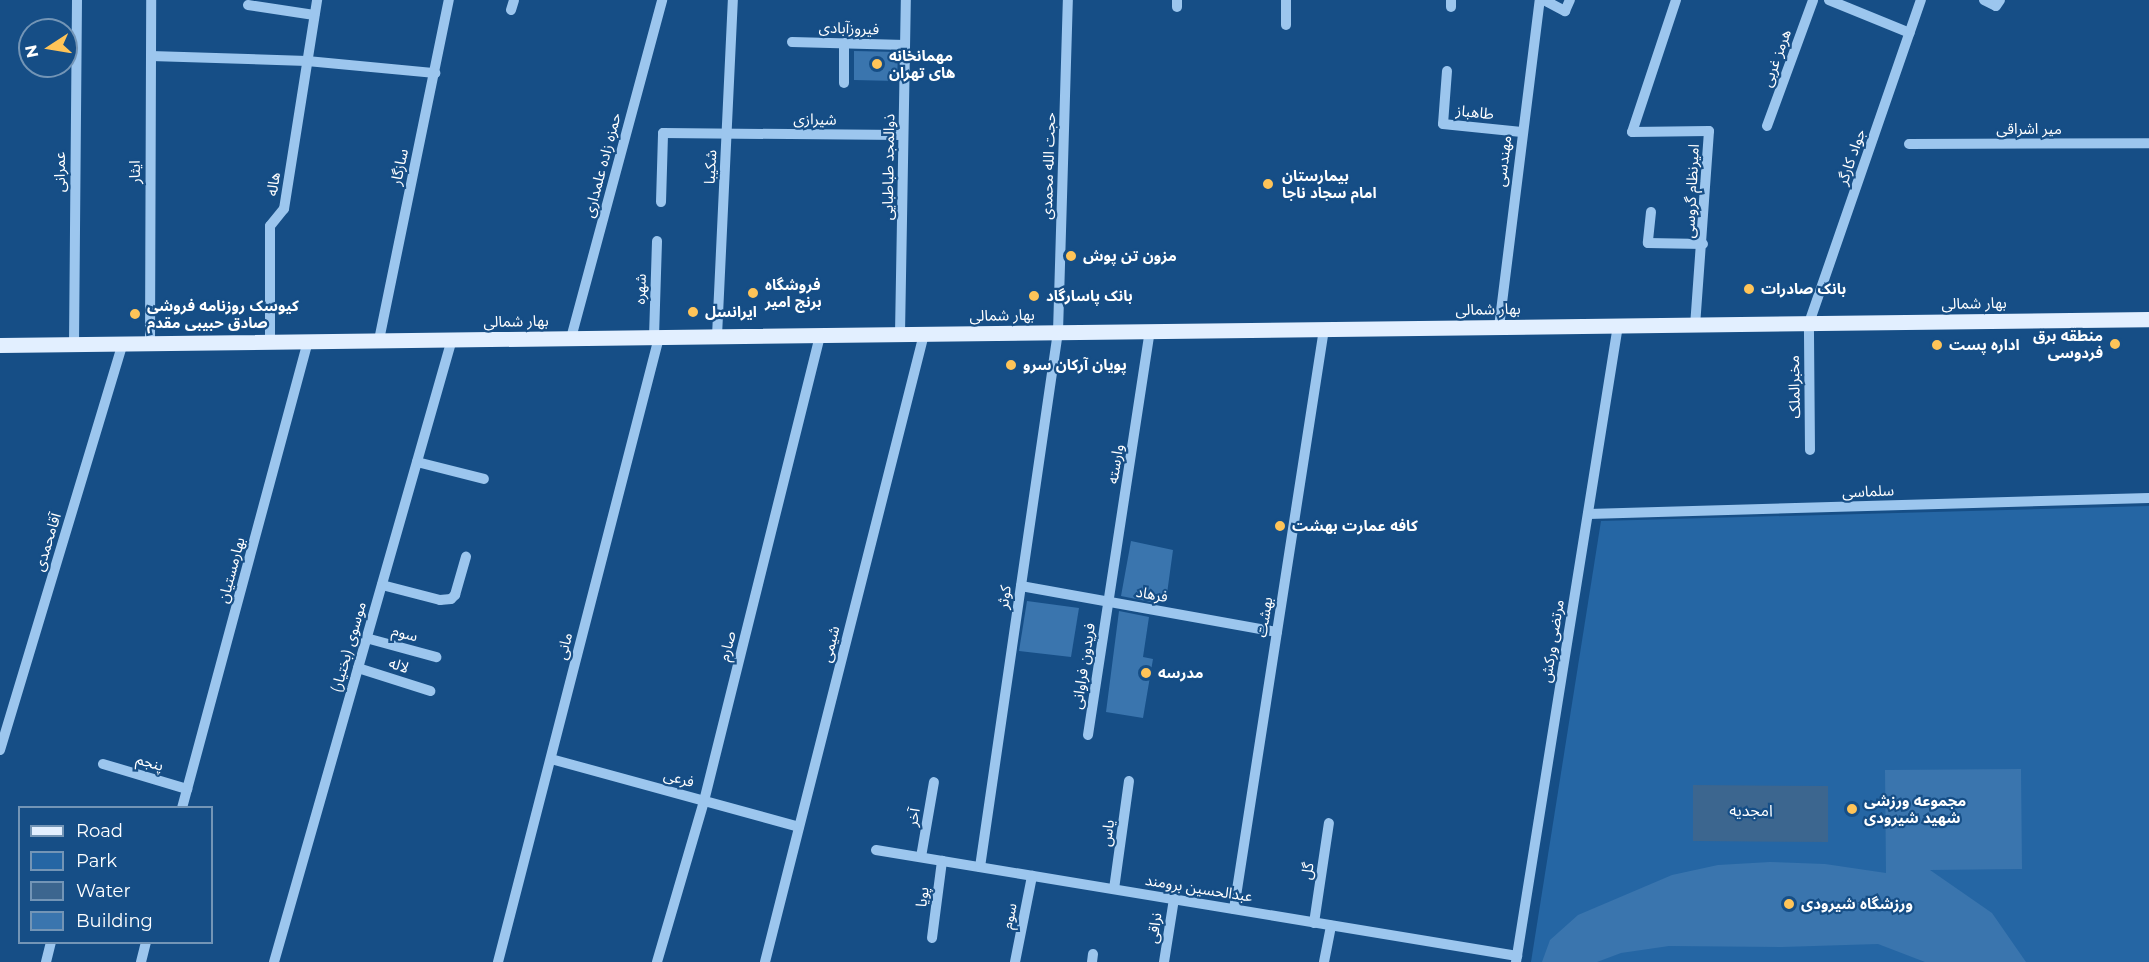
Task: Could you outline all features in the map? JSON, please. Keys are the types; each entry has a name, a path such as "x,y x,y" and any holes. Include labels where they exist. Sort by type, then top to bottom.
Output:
{"main road":[{"name":"بهار شمالی","path":"0,345 2149,319"}],"street":[{"name":"عمرانی","path":"74,344 76,0"},
{"name":"ایثار","path":"150,343 151,0"},
{"name":"هاله","path":"270,342 270,226 284,209 317,0"},
{"name":"سازگار","path":"379,340 449,0"},
{"name":"حمزه زاده علمداری","path":"572,338 662,0"},
{"name":"شکیبا","path":"717,336 733,0"},
{"name":"ذوالمجد طباطبایی","path":"900,334 906,0"},
{"name":"حجت الله محمدی","path":"1058,332 1068,0"},
{"path":"1286,0 1286,25"},
{"path":"1542,0 1565,11 1569,0"},
{"name":"مهندسی","path":"1499,327 1522,132 1542,0"},
{"name":"امیرنظام گروسی","path":"1676,0 1632,132 1709,131 1695,324"},
{"name":"هرمز غربی","path":"1767,126 1813,0"},
{"path":"1829,0 1910,33"},
{"name":"جواد کارگر","path":"1809,323 1921,0"},
{"path":"1984,0 1996,6 2000,0"},
{"path":"248,5 314,15"},
{"name":"فیروزآبادی","path":"792,42 905,45"},
{"path":"844,43 844,83"},
{"path":"150,56 307,61 435,73"},
{"name":"طاهباز","path":"1447,71 1443,124 1522,132"},
{"name":"شیرازی","path":"661,202 663,133 903,135"},
{"name":"میر اشراقی","path":"1910,144 2149,143"},
{"path":"1651,212 1648,243 1702,244"},
{"name":"شهره","path":"656,337 657,241"},
{"name":"مخبرالملک","path":"1809,323 1810,450"},
{"name":"مرتضی ورکش","path":"1516,959 1618,325"},
{"name":"بهشت","path":"1233,909 1324,329"},
{"name":"وارسته","path":"1108,602 1150,331"},
{"name":"کوثر","path":"980,867 1058,332"},
{"name":"شیمی","path":"765,962 924,334"},
{"name":"صارم","path":"657,962 704,801 820,335"},
{"name":"مانی","path":"498,962 656,337"},
{"name":"موسوی (بختیار)","path":"274,962 452,339"},
{"name":"بهارمستیان","path":"182,806 308,341"},
{"name":"آقامحمدی","path":"0,750 123,343"},
{"path":"417,462 484,479"},
{"name":"سلماسی","path":"1588,514 2149,498"},
{"path":"382,585 440,600 451,600 455,595 466,557"},
{"name":"فرهاد","path":"1021,586 1277,632"},
{"name":"فریدون فراوانی","path":"1088,735 1108,602"},
{"name":"سوم","path":"366,638 435,657"},
{"name":"لاله","path":"358,668 430,691"},
{"name":"فرعی","path":"551,759 799,827"},
{"name":"پنجم","path":"103,764 187,789"},
{"name":"یاس","path":"1114,890 1129,781"},
{"name":"آخر","path":"921,857 934,782"},
{"name":"گل","path":"1314,923 1329,824"},
{"name":"عبدالحسین برومند","path":"876,850 1516,959"},
{"name":"پویا","path":"932,938 942,861"},
{"name":"سوم","path":"1015,962 1032,876"},
{"name":"نراقی","path":"1164,962 1173,899"},
{"path":"1324,962 1330,926"},
{"path":"46,962 50,944"},
{"path":"141,962 146,944"}],"green space":[{"name":"مجموعه ورزشی شهید شیرودی","path":"2149,506 2149,962 1531,962 1601,521"}],"water":[{"path":"1693,785 1828,786 1828,842 1693,841"}],"building":[{"name":"مهمانخانه های تهران","path":"854,51 898,52 897,81 854,80"},
{"path":"1131,541 1173,550 1166,601 1151,599 1151,602 1121,596"},
{"path":"1027,601 1079,608 1071,657 1019,651"},
{"path":"1119,611 1149,617 1143,657 1153,659 1143,718 1106,712"},
{"name":"ورزشگاه شیرودی","path":"2021,769 2022,869 1930,870 1992,913 2026,962 1925,962 1878,944 1782,947 1669,946 1621,953 1597,962 1542,962 1550,940 1578,915 1672,875 1718,865 1770,862 1825,864 1886,873 1885,770"}],"place":[{"name":"مهمانخانه های تهران","path":"877,64"},
{"name":"بیمارستان امام سجاد ناجا","path":"1268,184"},
{"name":"مزون تن پوش","path":"1071,256"},
{"name":"بانک صادرات","path":"1749,289"},
{"name":"فروشگاه برنج امیر","path":"753,293"},
{"name":"بانک پاسارگاد","path":"1034,296"},
{"name":"ایرانسل","path":"693,312"},
{"name":"کیوسک روزنامه فروشی صادق حبیبی مقدم","path":"135,314"},
{"name":"منطقه برق فردوسی","path":"2115,344"},
{"name":"اداره پست","path":"1937,345"},
{"name":"پویان آرکان سرو","path":"1011,365"},
{"name":"کافه عمارت بهشت","path":"1280,526"},
{"name":"مدرسه","path":"1146,673"},
{"name":"مجموعه ورزشی شهید شیرودی","path":"1852,809"},
{"name":"ورزشگاه شیرودی","path":"1789,904"}],"district":[{"name":"امجدیه","path":"1751,811"}]}
